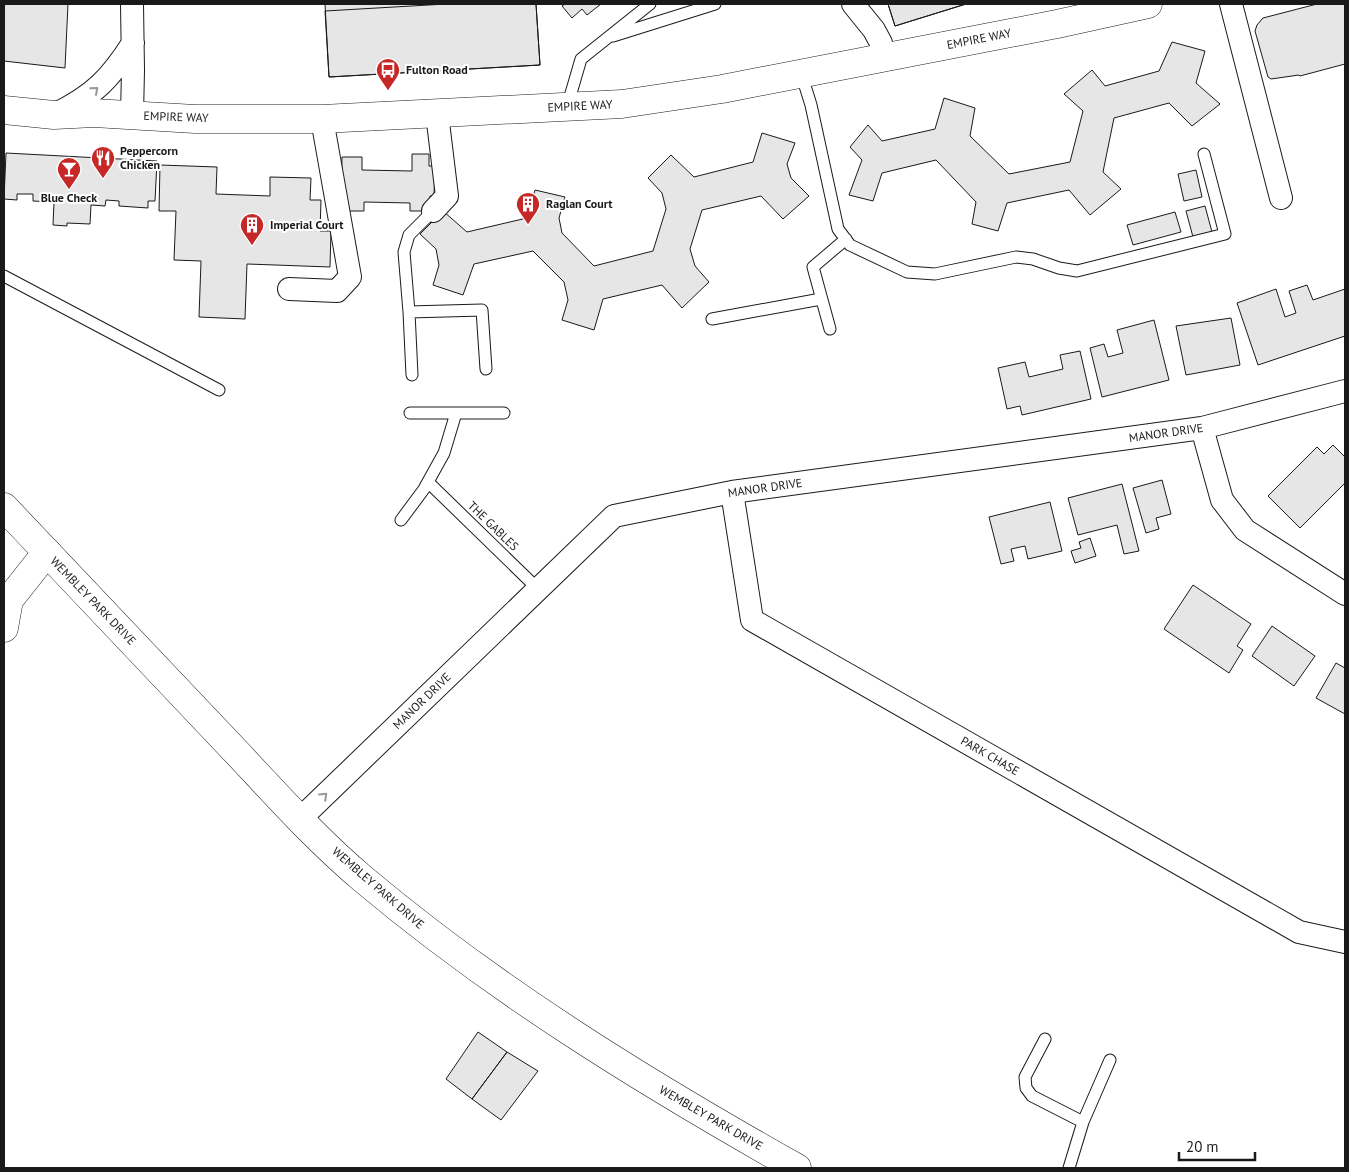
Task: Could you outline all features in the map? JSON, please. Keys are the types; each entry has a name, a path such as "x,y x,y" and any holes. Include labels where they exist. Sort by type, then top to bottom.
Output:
{"main road":[{"name":"EMPIRE WAY","path":"4,110 54,115 94,113 195,119 322,119 622,104 722,89 1057,24 1148,4"},
{"name":"WEMBLEY PARK DRIVE","path":"4,507 300,819 361,877 428,931 554,1022 692,1109 797,1168"},
{"path":"4,628 9,600 47,552"}],"street":[{"path":"132,4 132,115"},
{"path":"853,4 874,30 881,43 882,58"},
{"path":"1231,4 1281,198"},
{"path":"54,115 90,94 108,78 133,43"},
{"path":"433,211 447,196 438,114"},
{"path":"288,289 337,291 350,277 322,119"},
{"name":"MANOR DRIVE","path":"300,819 614,516 732,492 1202,428 1345,391"},
{"path":"1202,428 1222,500 1245,530 1345,594"},
{"name":"PARK CHASE","path":"732,492 752,620 1299,932 1345,942"}],"lane":[{"path":"567,107 581,59 650,4"},
{"path":"606,38 715,4"},
{"path":"801,73 811,105 838,229 850,245 907,272 935,274 1016,257 1033,259 1059,268 1077,271 1224,234 1204,154"},
{"path":"412,375 404,252 409,235 433,211"},
{"path":"830,329 813,267 846,239"},
{"path":"4,276 219,390"},
{"path":"712,319 821,299"},
{"path":"409,312 482,310 486,369"},
{"path":"410,413 504,413"},
{"path":"401,520 428,482 444,453 456,413"},
{"name":"THE GABLES","path":"428,482 539,590"},
{"path":"1045,1039 1025,1077 1026,1088 1032,1096 1083,1122"},
{"path":"1069,1168 1083,1122 1110,1060"}],"building":[{"path":"4,4 68,4 65,68 4,61"},
{"path":"325,4 536,4 540,65 329,77"},
{"path":"446,4 536,4 540,65 329,77 325,11"},
{"path":"565,4 601,4 587,15 582,9 572,18 562,6"},
{"path":"888,4 966,4 895,26"},
{"path":"888,4 966,4 895,26"},
{"path":"1317,4 1345,4 1345,64 1300,76 1271,79 1268,77 1255,31 1257,25 1263,18"},
{"path":"1172,42 1205,51 1196,83 1220,104 1192,126 1169,103 1114,118 1103,172 1121,189 1090,215 1069,190 1007,203 998,231 972,224 976,202 936,160 882,173 873,201 849,195 862,160 850,147 868,125 882,141 935,129 944,98 975,108 970,136 1009,174 1070,162 1083,111 1064,94 1092,70 1105,86 1159,71"},
{"name":"Raglan Court","path":"762,133 795,143 787,164 791,178 809,196 783,219 761,196 702,210 690,249 695,266 709,282 682,308 662,285 603,299 594,330 562,320 568,300 564,282 533,251 474,264 463,295 433,285 439,265 436,249 420,234 443,211 467,232 527,218 535,190 565,197 559,218 562,233 594,266 653,251 666,209 662,193 648,178 671,155 694,177 753,162"},
{"path":"6,153 157,161 155,201 148,201 148,208 119,206 119,201 106,200 105,206 91,205 90,224 67,223 67,226 53,225 54,202 33,201 33,194 17,194 17,200 4,199"},
{"path":"412,154 429,154 429,166 435,166 434,196 430,196 430,211 410,211 410,203 364,202 364,211 341,211 342,157 362,157 362,170 412,171"},
{"name":"Imperial Court","path":"160,165 217,167 216,194 270,196 270,177 311,178 310,200 321,200 320,231 331,231 330,267 247,264 245,319 199,317 201,261 174,260 176,211 159,211"},
{"path":"1196,170 1202,197 1184,201 1178,174"},
{"path":"1205,206 1212,232 1193,237 1186,211"},
{"path":"1175,212 1181,232 1133,245 1127,225"},
{"path":"1307,285 1313,300 1345,289 1345,336 1258,365 1237,303 1276,289 1285,317 1296,313 1289,291"},
{"path":"1231,318 1240,365 1186,375 1176,326"},
{"path":"1154,320 1169,380 1102,397 1090,348 1104,344 1108,357 1123,353 1117,330"},
{"path":"1080,351 1091,399 1022,415 1020,406 1007,409 998,368 1025,362 1029,377 1063,369 1060,355"},
{"path":"1333,445 1345,457 1345,483 1300,528 1268,496 1317,447 1324,454"},
{"path":"1162,480 1171,514 1156,518 1159,529 1146,533 1133,488"},
{"path":"1122,484 1139,551 1124,554 1117,525 1078,535 1068,498"},
{"path":"1050,502 1062,551 1028,559 1025,546 1011,549 1014,561 1001,564 989,517"},
{"path":"1090,538 1096,556 1075,563 1071,551 1081,548 1079,542"},
{"path":"1193,585 1251,624 1237,646 1243,650 1229,673 1164,629"},
{"path":"1272,626 1315,656 1294,686 1252,656"},
{"path":"1336,663 1345,668 1345,714 1316,698"},
{"path":"478,1032 507,1052 472,1099 446,1079"},
{"path":"507,1052 538,1071 501,1120 472,1099"}],"place":[{"name":"Fulton Road","path":"388,91"},
{"name":"Peppercorn Chicken","path":"103,179"},
{"name":"Blue Check","path":"69,190"},
{"name":"Raglan Court","path":"528,225"},
{"name":"Imperial Court","path":"252,246"}]}
